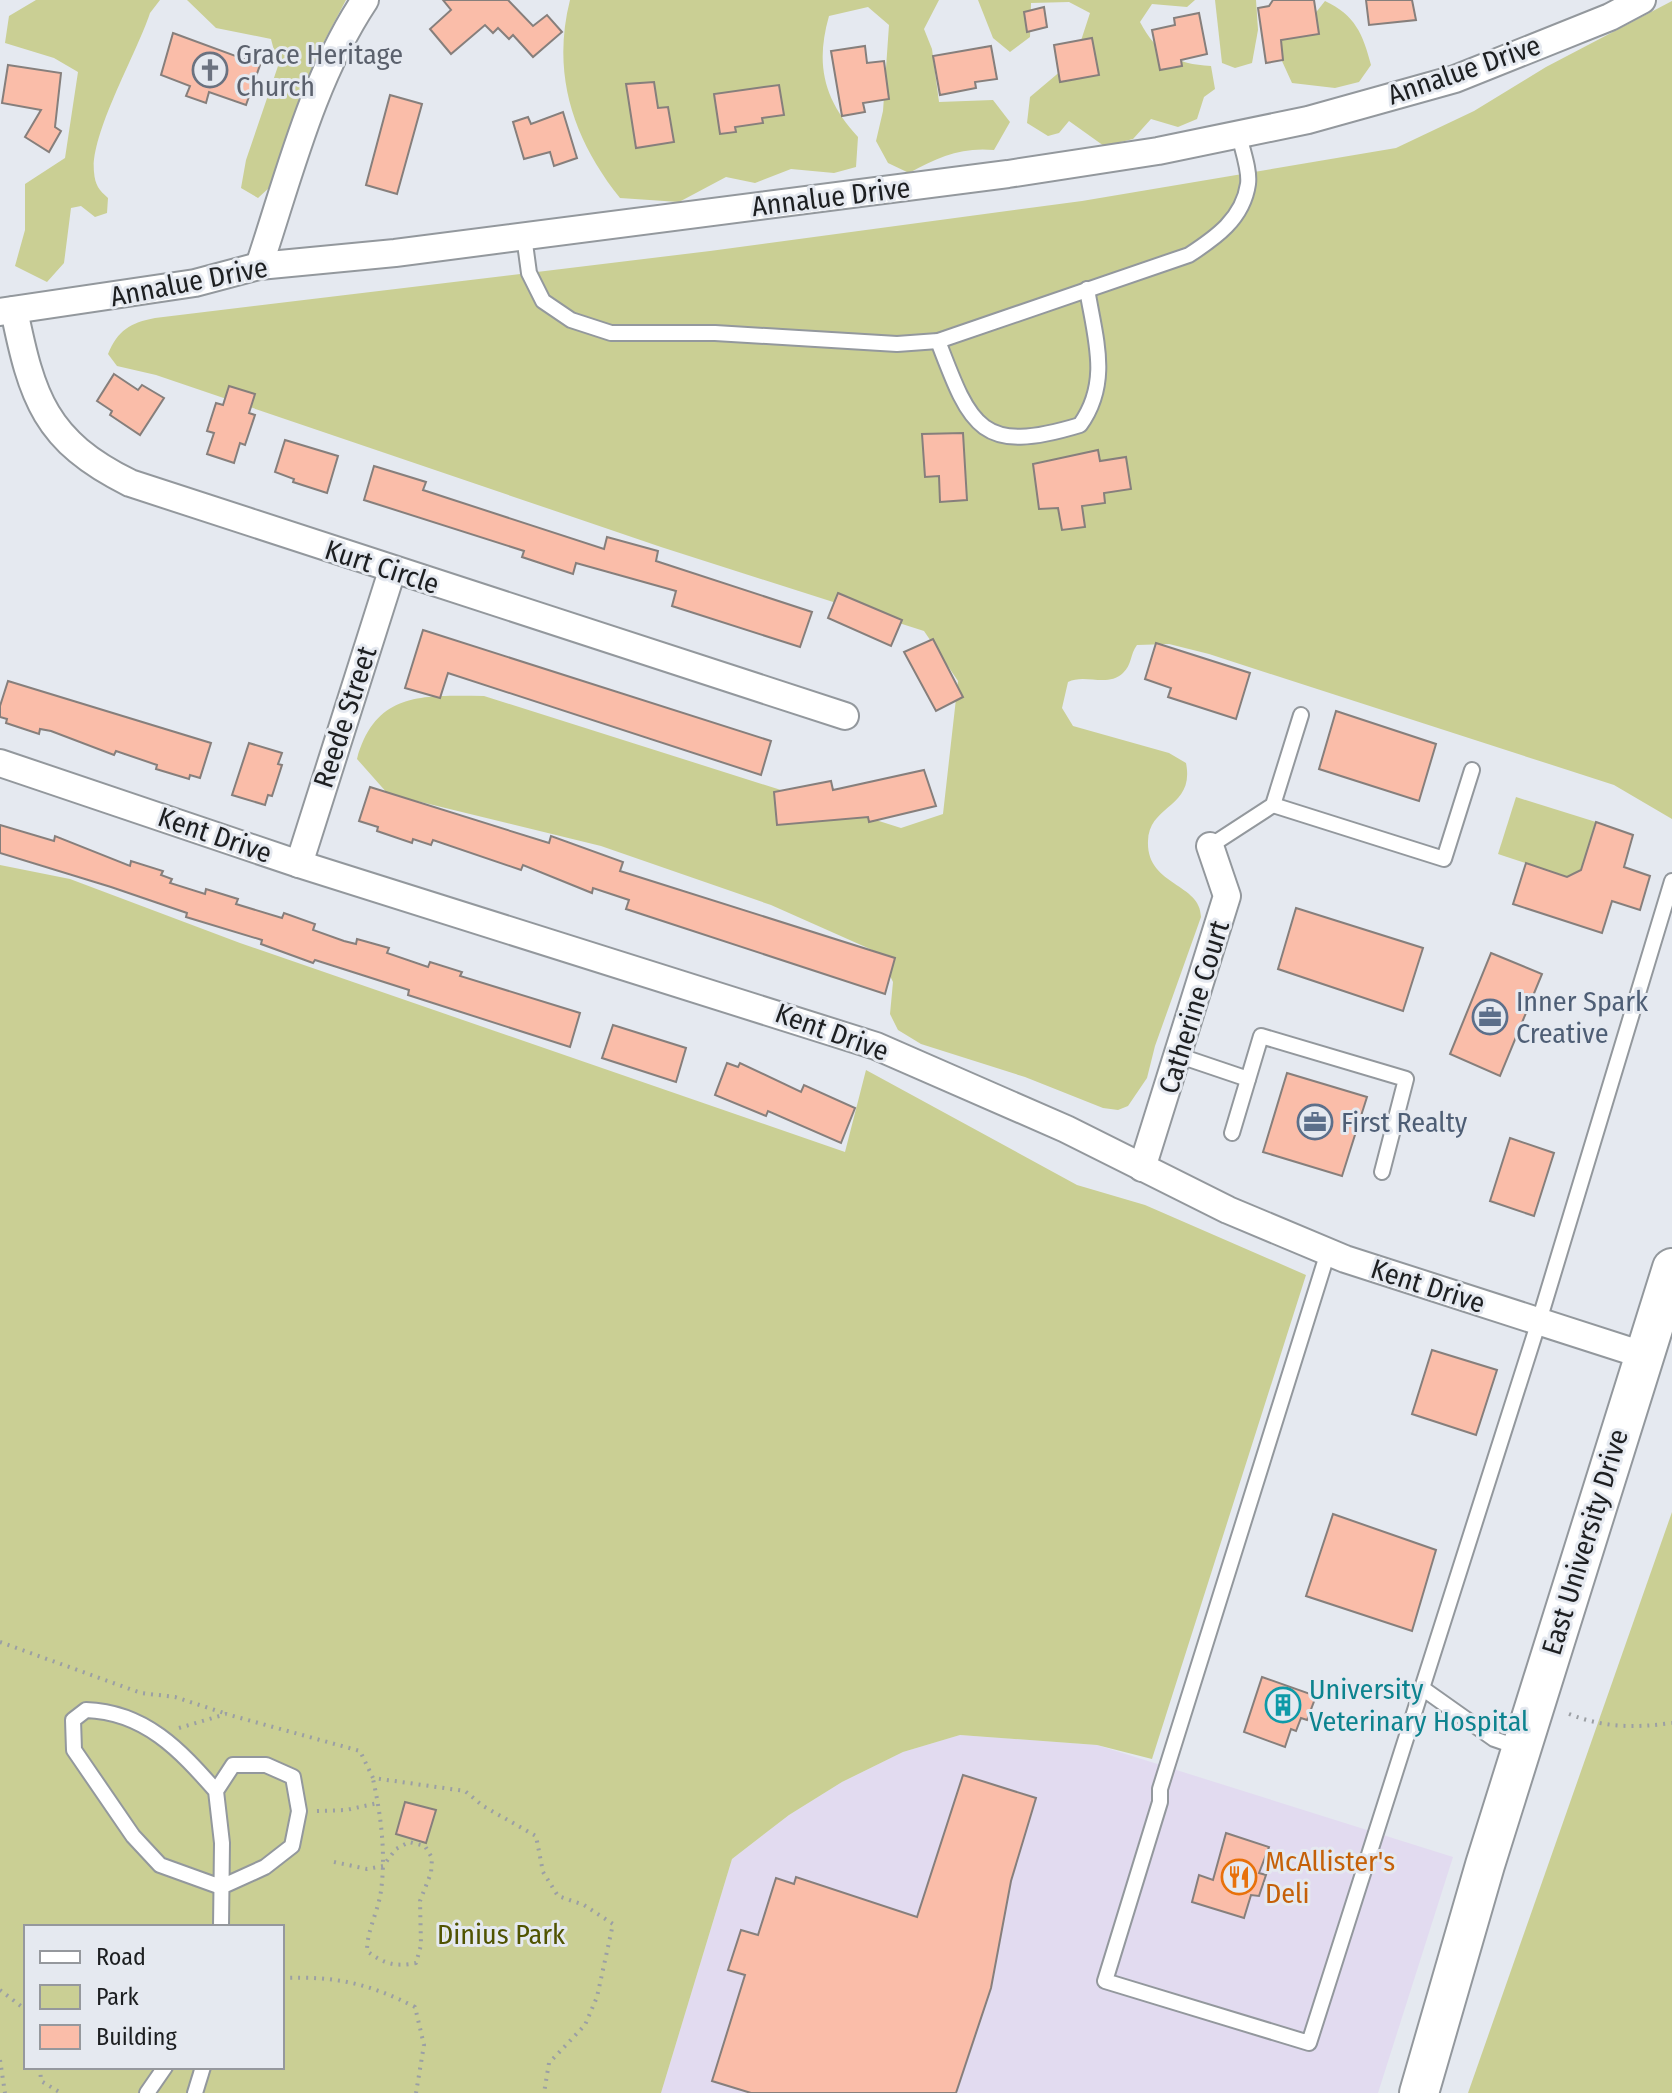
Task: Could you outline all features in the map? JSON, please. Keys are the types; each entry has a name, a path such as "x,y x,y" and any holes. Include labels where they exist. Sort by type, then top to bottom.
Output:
{"main road":[{"name":"East University Drive","path":"1419,2093 1522,1748 1672,1268"}],"street":[{"path":"259,266 314,100 345,30 365,0"},
{"name":"Annalue Drive","path":"7,311 195,283 259,266 524,236 1008,174 1239,135 1308,120 1455,79 1608,8 1642,0"},
{"name":"Kurt Circle","path":"7,311 41,405 72,448 94,466 144,488 392,571 592,632 845,716"},
{"name":"Reede Street","path":"299,864 392,571"},
{"name":"Kent Drive","path":"0,763 299,864 876,1046 1066,1129 1228,1210 1328,1252 1643,1355"},
{"name":"Catherine Court","path":"1142,1168 1180,1056 1227,896 1210,846"}],"lane":[{"path":"524,236 529,273 543,301 571,320 611,333 715,333 897,344 938,341 1189,255 1222,234 1239,209 1248,183 1239,135"},
{"path":"938,341 963,407 986,427 1016,440 1080,425 1094,405 1100,365 1087,289"},
{"path":"1210,846 1273,805 1301,715"},
{"path":"1273,805 1444,859 1472,770"},
{"path":"1328,1252 1160,1789 1160,1802 1105,1981 1309,2043 1539,1321 1672,881"},
{"path":"1232,1133 1261,1036 1406,1079 1382,1172"},
{"path":"1180,1056 1248,1079"},
{"path":"1422,1688 1494,1739 1522,1748"},
{"path":"216,1791 233,1765 266,1765 293,1777 299,1811 292,1846 265,1867 221,1887 160,1865 133,1836 74,1750 73,1720 86,1710 108,1711 148,1726 179,1748 216,1791 222,1843 221,1887 221,1925"},
{"path":"147,2093 164,2069"},
{"path":"195,2093 202,2069"}],"path":[{"path":"0,1642 141,1693 175,1697 360,1751 373,1778 383,1866 377,1917 367,1937 367,1951 382,1963 397,1966 416,1963 421,1945 420,1901 431,1873 432,1858 425,1846 409,1842 396,1849 383,1866 367,1869 334,1862"},
{"path":"162,1737 191,1722 226,1714"},
{"path":"1569,1714 1598,1725 1635,1728 1672,1723"},
{"path":"373,1778 465,1791 483,1806 536,1836 543,1872 558,1896 584,1905 613,1924 597,1997 585,2025 549,2063 544,2093"},
{"path":"299,1811 346,1810 378,1803"},
{"path":"284,1978 343,1979 377,1988 415,2007 424,2045 416,2093"},
{"path":"0,1990 24,2008"},
{"path":"0,2060 5,2093"},
{"path":"40,2069 41,2081 61,2093"}],"shaded area":[{"path":"960,1735 1097,1745 1453,1857 1378,2093 661,2093 732,1859 789,1815 842,1782 903,1752"}],"green space":[{"path":"36,0 160,0 150,13 99,137 94,172 98,187 108,198 107,213 95,217 81,206 71,208 64,263 47,282 15,266 25,230 25,184 65,158 78,72 54,58 5,43 9,16"},
{"path":"187,0 346,0 319,51 270,187 258,198 241,188 246,160 278,66 271,39 216,28"},
{"path":"570,0 939,0 924,29 932,49 939,102 993,100 1010,122 994,150 950,154 909,173 888,163 876,141 883,111 889,25 868,7 829,16 823,50 823,66 830,95 858,137 856,167 834,173 791,169 755,183 726,177 679,202 620,198 590,153 571,105 563,54"},
{"path":"978,0 1195,0 1187,7 1152,4 1140,22 1153,42 1168,55 1187,63 1211,66 1215,89 1204,97 1197,119 1178,127 1151,119 1133,139 1104,146 1069,121 1059,133 1048,136 1027,123 1030,97 1075,59 1090,13 1069,2 1031,3 1030,37 1010,52 993,38"},
{"path":"1215,0 1256,0 1258,30 1252,63 1235,68 1222,63"},
{"path":"1325,1 1351,19 1365,44 1371,65 1359,82 1335,88 1292,83 1276,48 1287,33 1302,30"},
{"path":"1672,1 1672,819 1614,785 1209,654 1169,644 1137,645 1126,670 1117,677 1068,682 1062,708 1073,726 1169,753 1186,763 1184,789 1156,820 1150,829 1148,841 1155,867 1192,897 1199,906 1201,917 1155,1046 1147,1078 1128,1106 1118,1110 1103,1108 1025,1077 921,1044 898,1030 890,1014 893,982 879,953 771,905 601,846 388,794 357,759 365,736 390,709 423,698 484,696 901,828 943,814 958,681 924,631 661,547 156,375 117,366 108,354 126,329 155,318 710,251 1082,201 1396,148 1474,111 1546,67"},
{"path":"1516,797 1596,822 1581,870 1567,877 1498,854"},
{"name":"Dinius Park","path":"0,865 70,879 240,943 845,1152 866,1070 1077,1185 1145,1205 1306,1275 1152,1759 1097,1745 960,1735 903,1752 842,1782 789,1815 732,1859 661,2093 0,2093"},
{"path":"1672,1512 1672,2093 1468,2093"}],"building":[{"path":"443,0 508,0 533,26 547,15 562,32 533,57 513,35 509,39 498,28 493,33 485,25 451,54 430,29 451,10"},
{"path":"1273,0 1314,0 1319,34 1281,40 1283,60 1266,63 1258,8 1269,6"},
{"path":"1366,0 1412,0 1416,20 1369,25"},
{"path":"1044,7 1047,27 1027,32 1024,12"},
{"path":"1199,13 1207,54 1181,60 1182,66 1160,70 1152,30 1175,25 1174,18"},
{"name":"Grace Heritage Church","path":"173,33 260,65 246,105 209,92 206,103 186,96 190,86 161,75"},
{"path":"1092,38 1099,75 1060,82 1054,45"},
{"path":"865,46 867,63 884,61 889,99 863,103 865,112 842,116 831,51"},
{"path":"991,46 997,79 975,82 976,88 940,95 933,56"},
{"path":"8,65 61,73 55,127 61,131 49,152 25,137 41,110 2,103"},
{"path":"654,82 658,108 668,107 674,142 636,148 626,84"},
{"path":"779,85 784,115 762,118 763,123 735,127 736,132 720,134 714,94"},
{"path":"390,95 422,104 397,194 366,185"},
{"path":"563,112 577,158 554,166 550,152 524,159 513,122 528,117 531,124"},
{"path":"114,374 138,390 142,385 164,398 140,435 110,415 112,411 97,401"},
{"path":"229,386 255,394 249,413 255,415 245,445 240,443 234,463 207,454 214,433 207,431 216,403 223,405"},
{"path":"963,433 967,500 940,502 939,476 925,477 922,434"},
{"path":"285,440 338,456 327,493 293,482 294,479 275,472"},
{"path":"1098,450 1100,461 1126,457 1131,489 1104,493 1105,503 1082,506 1085,527 1062,530 1058,508 1039,509 1033,464"},
{"path":"374,466 426,482 423,490 604,549 607,537 658,551 656,561 812,612 800,647 672,606 676,591 576,563 573,574 522,557 524,551 364,500"},
{"path":"838,593 902,620 891,646 828,618"},
{"path":"423,630 771,741 761,775 448,673 440,698 405,688"},
{"path":"933,639 963,697 936,711 904,652"},
{"path":"1156,643 1250,673 1236,719 1168,697 1171,688 1145,679"},
{"path":"8,681 211,743 200,778 190,775 189,779 156,769 157,765 116,751 114,755 51,731 40,729 39,734 6,723 7,719 0,717 0,706"},
{"path":"1336,711 1436,744 1419,801 1319,769"},
{"path":"249,743 282,753 278,764 282,765 272,796 268,795 265,805 232,795"},
{"path":"924,770 936,806 869,822 868,817 777,825 774,792 831,781 833,790"},
{"path":"370,787 549,843 551,836 623,862 620,871 895,958 885,994 626,909 629,900 593,888 592,893 523,865 521,870 433,840 431,845 413,839 412,843 377,831 378,827 359,821"},
{"path":"1596,822 1633,835 1624,867 1650,876 1640,910 1612,901 1602,933 1513,904 1526,863 1567,877 1581,870"},
{"path":"0,825 54,841 55,836 130,866 131,861 163,871 161,875 172,879 170,883 205,894 206,889 238,899 236,904 282,918 284,913 315,924 313,930 344,941 356,944 357,939 389,948 387,953 428,967 430,962 462,972 460,976 580,1013 570,1047 408,995 409,990 315,960 313,963 261,944 262,940 186,917 187,913 111,887 0,853"},
{"path":"1296,908 1423,948 1403,1011 1278,969"},
{"path":"1491,953 1542,974 1500,1076 1450,1054"},
{"path":"613,1025 686,1048 676,1082 602,1058"},
{"path":"727,1063 738,1067 740,1063 801,1092 804,1085 855,1108 841,1143 768,1111 766,1116 715,1095"},
{"name":"First Realty","path":"1287,1073 1367,1097 1342,1176 1263,1152"},
{"path":"1510,1138 1554,1153 1534,1216 1490,1201"},
{"path":"1432,1350 1497,1370 1476,1435 1412,1414"},
{"path":"1333,1514 1436,1550 1412,1631 1306,1596"},
{"name":"University Veterinary Hospital","path":"1262,1677 1316,1696 1307,1720 1301,1718 1296,1731 1291,1729 1285,1747 1244,1732"},
{"path":"963,1775 1036,1798 1011,1881 991,1988 956,2093 751,2093 712,2081 745,1975 728,1970 741,1930 758,1935 776,1878 794,1884 796,1877 917,1917"},
{"path":"405,1802 436,1810 426,1843 396,1834"},
{"name":"McAllister's Deli","path":"1226,1833 1269,1847 1259,1873 1266,1875 1259,1896 1251,1895 1244,1918 1192,1902 1199,1875 1213,1880"}],"place":[{"name":"Grace Heritage Church","path":"210,70"},
{"name":"Inner Spark Creative","path":"1490,1017"},
{"name":"First Realty","path":"1315,1122"},
{"name":"University Veterinary Hospital","path":"1283,1705"},
{"name":"McAllister's Deli","path":"1239,1877"}]}
